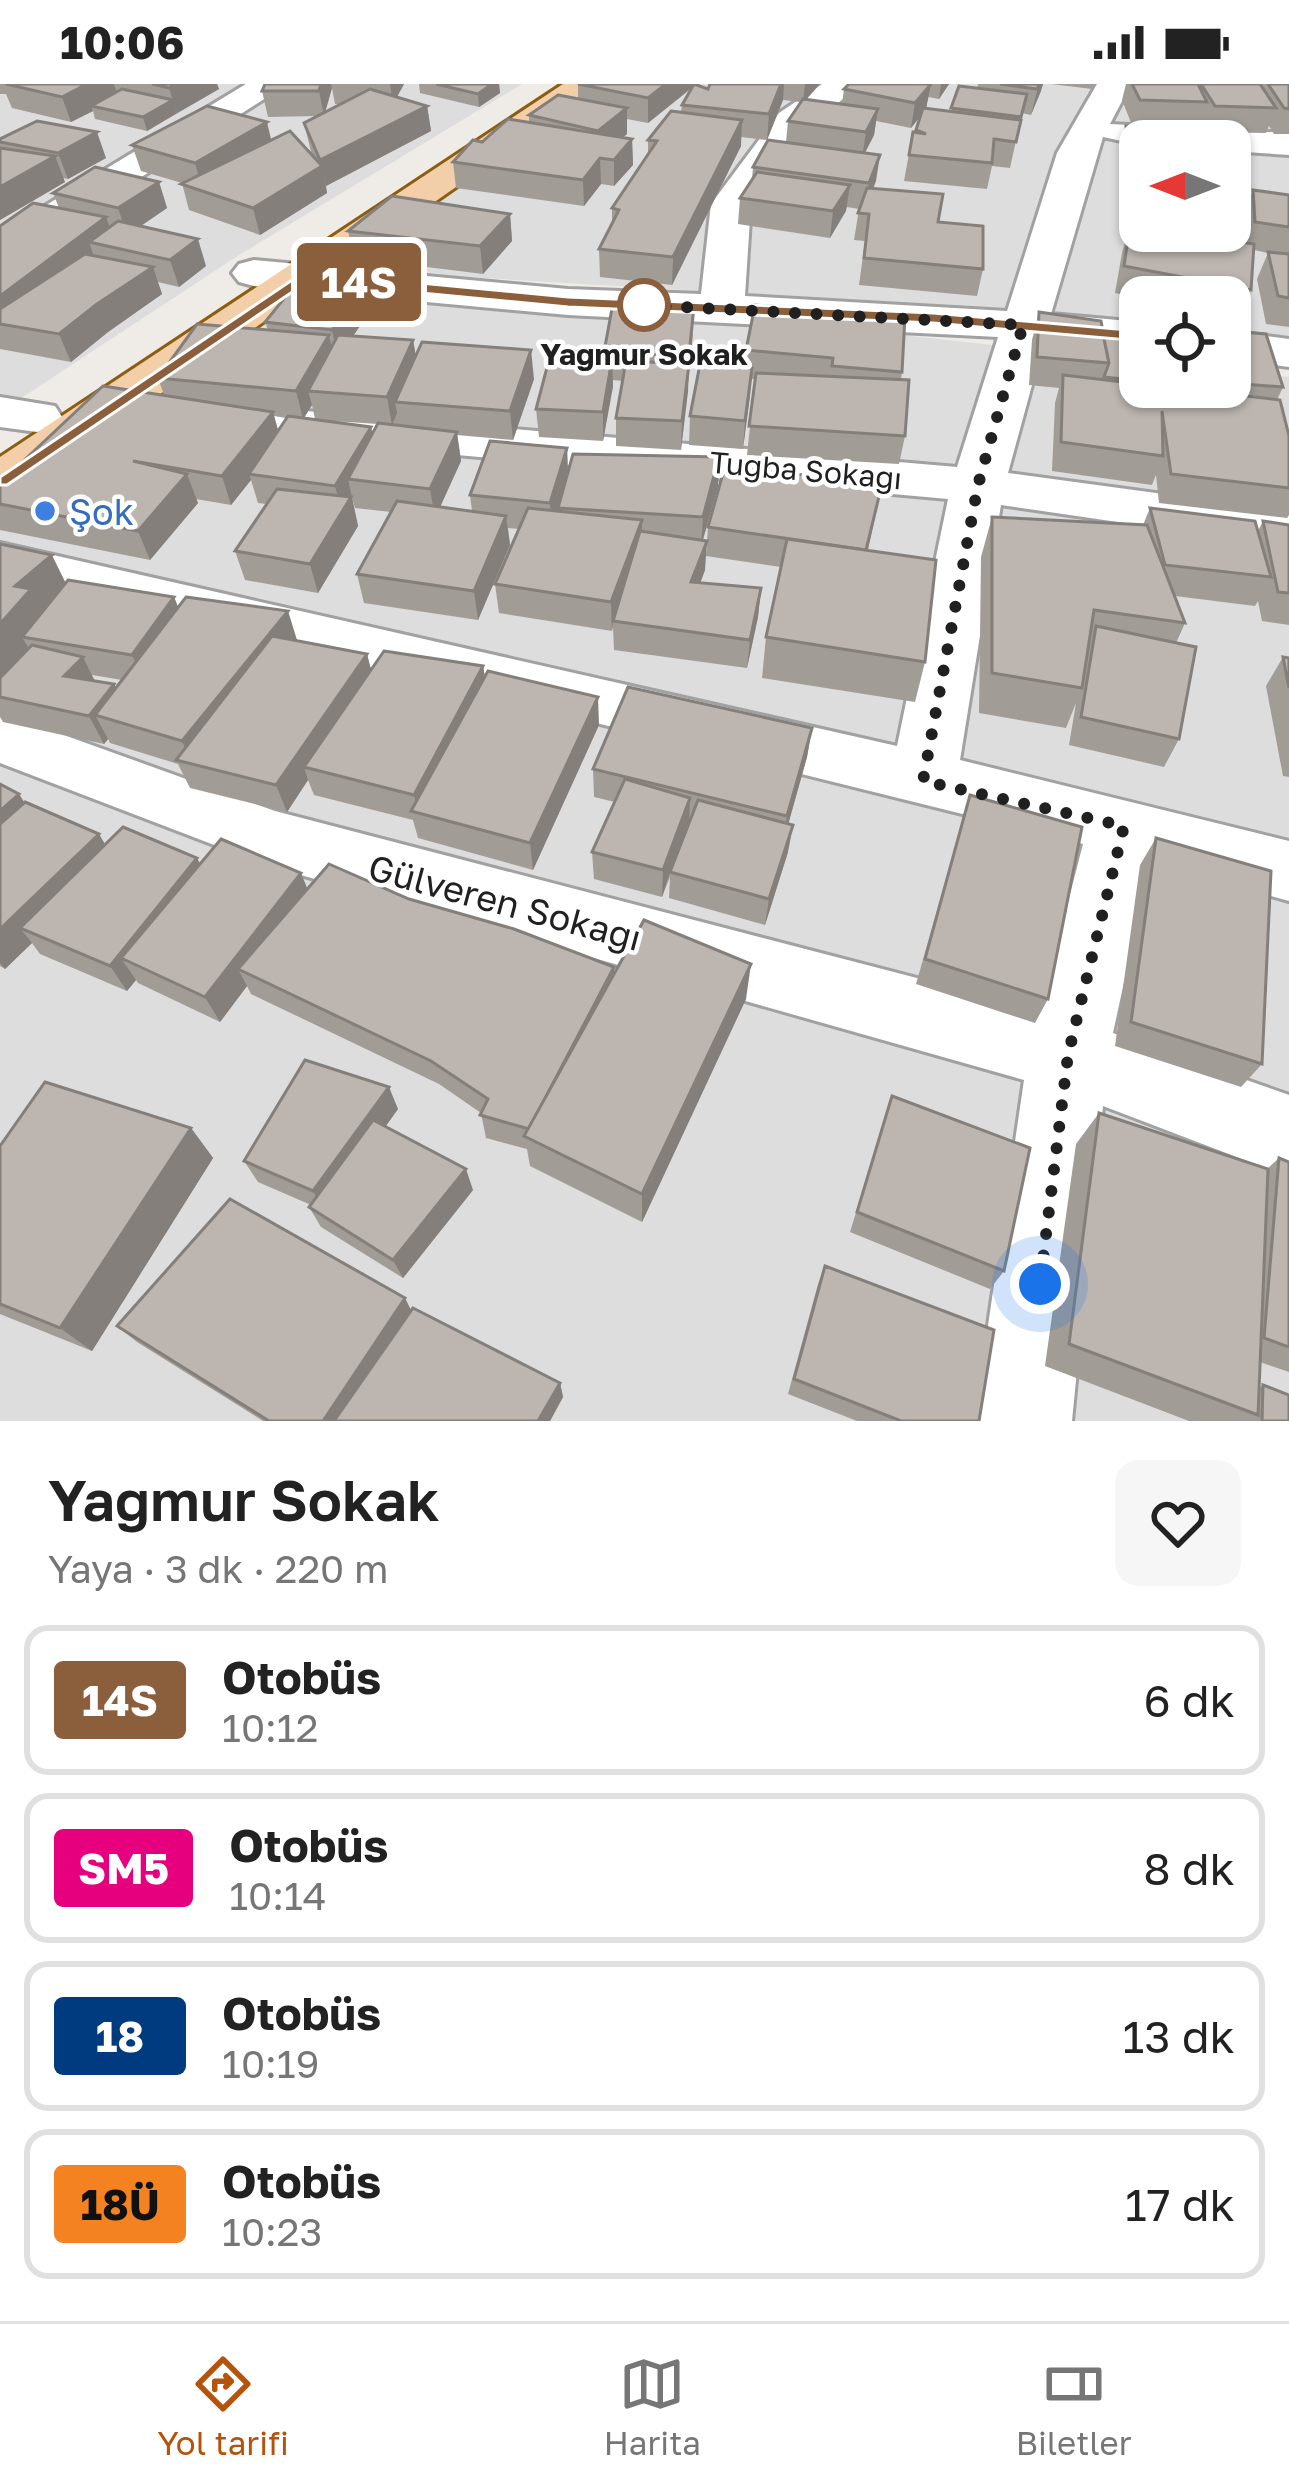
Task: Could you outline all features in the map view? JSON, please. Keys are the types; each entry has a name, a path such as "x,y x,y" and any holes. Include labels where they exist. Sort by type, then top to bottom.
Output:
{"main road":[{"path":"12,424 545,84"},
{"path":"0,481 586,84"}],"street":[{"path":"0,253 46,218 272,84"},
{"path":"722,309 731,204 792,121 845,84"},
{"path":"923,781 978,485 1085,131 1114,84"},
{"path":"1085,131 1289,144"},
{"path":"254,273 568,302 1119,334"},
{"path":"1251,348 1289,353"},
{"name":"Tuğba Sokağı","path":"106,409 978,485 1289,529"},
{"path":"0,562 395,651 1124,826 1289,872"},
{"name":"Gülveren Sokağı","path":"0,737 269,838 1068,1055 1289,1136"},
{"path":"1023,1421 1068,1055 1124,826"}],"shaded area":[{"path":"0,84 522,84 236,257 0,412"},
{"path":"609,84 1289,84 1289,347 1251,342 1251,276 1119,276 1119,323 1030,311 334,269"},
{"path":"312,291 902,335 1119,359 1119,408 1251,408 1251,373 1289,377 1289,1421 0,1421 0,512"}],"building":[{"path":"6,84 87,84 62,97"},
{"path":"265,84 321,84 319,91 262,91"},
{"path":"436,84 492,84 478,94"},
{"path":"578,84 666,84 648,98"},
{"path":"694,84 708,89 710,84 781,84 769,114 682,105"},
{"path":"849,84 931,84 915,103 844,89"},
{"path":"1000,84 1039,84 1037,89"},
{"path":"1132,84 1198,84 1207,102 1140,100"},
{"path":"1201,84 1260,84 1276,108 1215,106"},
{"path":"1268,84 1289,84 1289,109 1284,108"},
{"path":"959,86 1027,94 1021,117 951,108"},
{"path":"122,89 173,100 143,117 91,106"},
{"path":"370,89 427,106 320,160 304,123"},
{"path":"558,95 627,108 598,131 529,115"},
{"path":"803,99 878,109 866,132 788,121"},
{"path":"207,106 267,122 195,163 132,145"},
{"path":"923,108 1021,120 1016,142 994,139 992,163 909,155 913,132 926,134 916,130"},
{"path":"671,111 742,120 673,257 599,249 619,210 612,208 657,141 648,140"},
{"path":"508,119 632,139 614,160 600,158 583,180 453,162 473,140 482,142"},
{"path":"37,121 97,132 58,153 0,142"},
{"path":"290,131 322,166 253,208 181,184"},
{"path":"768,140 880,155 869,183 753,167"},
{"path":"0,148 55,156 0,187"},
{"path":"95,167 159,182 118,208 53,193"},
{"path":"757,172 850,185 833,211 740,198"},
{"path":"867,188 943,194 938,222 983,226 983,269 864,258 869,214 858,213"},
{"path":"1253,190 1289,195 1289,227 1255,222"},
{"path":"392,196 510,214 480,246 348,231"},
{"path":"33,203 106,217 0,296 0,226"},
{"path":"118,221 198,239 170,260 89,242"},
{"path":"1254,244 1251,290 1251,276 1177,276 1124,266 1126,252 1251,252"},
{"path":"1268,252 1289,254 1289,298 1278,296"},
{"path":"85,254 153,267 59,334 0,324 0,309"},
{"path":"304,274 368,279 332,330 265,322"},
{"path":"613,303 694,306 689,356 604,352"},
{"path":"755,305 905,316 902,372 832,366 833,358 746,350"},
{"path":"1039,312 1101,321 1109,363 1037,357"},
{"path":"197,324 329,335 296,391 158,378"},
{"path":"1251,333 1266,334 1283,387 1251,385"},
{"path":"1103,334 1119,335 1119,379 1104,377 1109,363"},
{"path":"338,335 413,340 387,397 308,391"},
{"path":"422,342 531,350 510,411 395,402"},
{"path":"550,356 612,359 603,412 536,409"},
{"path":"626,361 689,364 682,421 616,418"},
{"path":"700,364 752,368 745,421 690,416"},
{"path":"756,373 909,380 905,436 749,426"},
{"path":"1063,375 1119,382 1119,408 1251,408 1251,397 1280,400 1289,436 1289,488 1171,474 1162,411 1163,456 1061,442"},
{"path":"103,386 273,412 222,476 133,461 187,474 138,531 0,504 0,483"},
{"path":"288,416 371,427 335,486 249,474"},
{"path":"378,423 457,432 430,489 348,479"},
{"path":"490,441 567,448 550,503 470,495"},
{"path":"573,454 719,457 703,517 558,508"},
{"path":"725,466 882,484 866,550 708,527"},
{"path":"277,489 351,497 310,564 235,551"},
{"path":"397,501 506,516 474,591 357,574"},
{"path":"528,508 642,520 611,602 495,584"},
{"path":"1150,508 1255,521 1271,577 1165,565"},
{"path":"992,517 1147,525 1185,623 1094,610 1082,688 992,673"},
{"path":"1263,521 1289,525 1289,593 1278,592"},
{"path":"640,531 707,541 691,582 761,588 750,640 613,621"},
{"path":"787,539 936,560 925,662 766,637"},
{"path":"0,544 52,555 15,586 31,589 0,624"},
{"path":"68,580 174,597 132,655 22,637"},
{"path":"186,597 288,611 182,741 95,715"},
{"path":"1096,626 1196,647 1179,739 1081,717"},
{"path":"272,636 367,654 276,785 176,760"},
{"path":"32,645 83,657 64,676 114,684 89,716 0,697 0,678"},
{"path":"384,651 483,666 414,795 304,767"},
{"path":"488,671 598,697 530,843 411,811"},
{"path":"628,687 812,728 787,816 593,769"},
{"path":"625,779 690,798 663,870 592,852"},
{"path":"0,784 19,794 0,811"},
{"path":"970,795 1082,827 1048,999 925,959"},
{"path":"698,800 793,825 769,899 670,872"},
{"path":"25,802 99,834 0,929 0,824"},
{"path":"123,827 197,858 110,966 20,928"},
{"path":"1156,838 1271,871 1262,1064 1131,1022"},
{"path":"221,839 301,873 205,997 121,958"},
{"path":"329,864 409,899 514,929 614,967 529,1129 480,1115 488,1099 431,1061 238,969"},
{"path":"644,920 751,964 642,1194 524,1136"},
{"path":"305,1060 389,1087 313,1191 244,1161"},
{"path":"45,1082 191,1128 60,1328 0,1304 0,1146"},
{"path":"892,1096 1030,1148 1004,1271 857,1212"},
{"path":"1099,1113 1268,1169 1258,1415 1069,1344"},
{"path":"373,1120 466,1169 393,1260 309,1207"},
{"path":"1279,1158 1289,1162 1289,1347 1264,1338"},
{"path":"230,1199 405,1298 323,1421 269,1421 117,1326"},
{"path":"825,1266 994,1330 979,1421 901,1421 794,1379"},
{"path":"413,1308 560,1383 538,1421 334,1421"},
{"path":"1263,1385 1289,1395 1289,1421 1262,1421"}],"bus line":[{"name":"14S","path":"0,481 304,277 568,302 933,318 1119,334"}],"place":[{"name":"Yağmur Sokak","path":"644,305"},
{"name":"Şok","path":"45,511"}],"route":[{"path":"644,305 1023,325 978,485 923,781 1124,826 1068,1055 1040,1284"}]}
